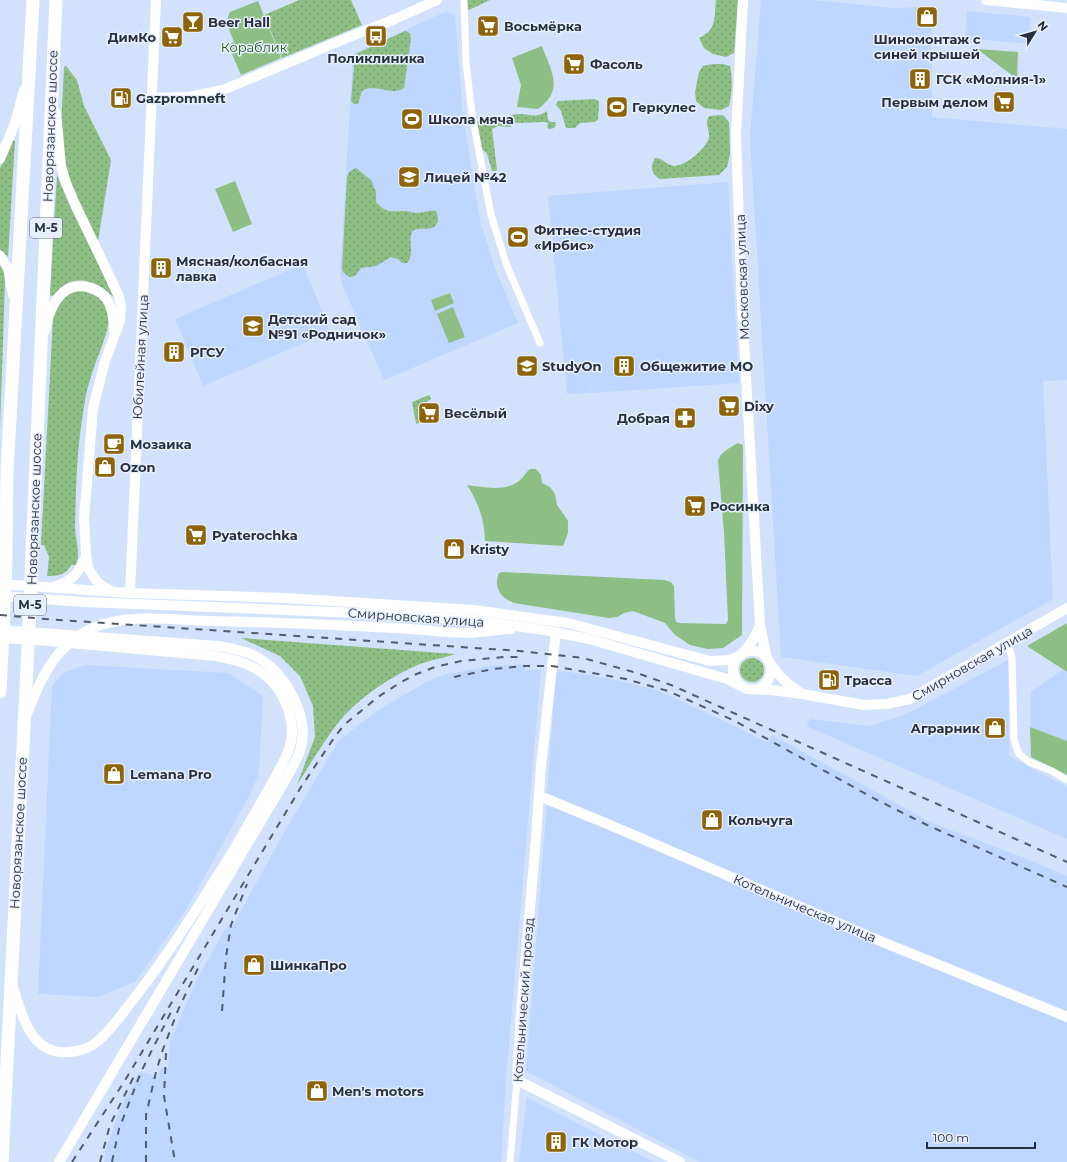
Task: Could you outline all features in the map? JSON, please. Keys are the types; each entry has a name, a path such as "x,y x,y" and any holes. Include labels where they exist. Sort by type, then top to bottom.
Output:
{"highway":[{"name":"Новорязанское шоссе","path":"0,692 1,642 6,562 7,472 33,0"},
{"name":"Новорязанское шоссе","path":"2,1162 32,563 56,0"}],"main road":[{"name":"Юбилейная улица","path":"130,593 156,0"},
{"path":"152,98 189,97 223,90 395,19 437,0"},
{"name":"Московская улица","path":"743,0 736,135 742,305 760,625 769,661"},
{"path":"986,0 1067,8"},
{"name":"М-5","path":"0,159 19,111 31,55"},
{"name":"М-5","path":"52,94 61,166 66,183 118,294 121,305 120,321 98,385 93,408 84,518 88,568 98,583 114,592"},
{"name":"М-5","path":"0,256 8,268 16,317"},
{"name":"М-5","path":"40,362 50,312 59,297 71,288 83,286 104,295 112,310 114,320 114,338"},
{"name":"М-5","path":"52,588 74,577 81,568 86,556"},
{"name":"Смирновская улица","path":"0,584 85,591 284,598 474,610 568,623 710,661 728,660 750,651 755,651 760,653 769,661 783,680 802,694"},
{"name":"Смирновская улица","path":"0,596 85,602 367,613 473,620 531,627 589,639 648,655 727,679 747,689 802,694 864,706 887,704 910,699 1067,608"},
{"name":"М-5","path":"24,721 39,682 46,670 61,652 92,628 109,622 144,619 230,621 414,629 469,633 531,627"},
{"path":"739,684 736,681 733,666 739,656 753,640 760,625"},
{"name":"М-5","path":"0,630 218,646 253,655 277,672 287,685 295,700 302,731 300,750 283,784 61,1158"},
{"name":"Котельнический проезд","path":"517,1080 541,766 556,632"},
{"name":"М-5","path":"1,642 36,640 216,656 248,664 272,681 281,692 290,717 292,731 290,747 283,763 250,823 194,914 160,966 113,1026 98,1041 84,1050 75,1052 54,1051 38,1042 30,1034 25,1024 11,982"},
{"path":"757,689 768,681 771,672 769,661"},
{"name":"Котельнический проезд","path":"536,838 544,798 547,721"},
{"name":"Котельническая улица","path":"544,798 876,939 1067,1017"},
{"path":"517,1080 680,1162"}],"street":[{"path":"464,0 466,62 472,114 490,208 507,266 540,343"},
{"path":"1007,643 1012,657 1014,740 1019,754 1029,762 1052,771 1067,780"},
{"name":"Котельнический проезд","path":"510,1162 517,1080"}],"shaded area":[{"path":"761,0 814,0 893,8 931,7 932,117 1067,129 1067,380 1043,381 1053,599 917,676 781,657 750,137"},
{"path":"967,11 1030,17 1028,44 965,38"},
{"name":"Лицей №42","path":"445,12 455,15 463,116 480,220 496,271 518,323 384,380 343,287 340,275 353,54"},
{"path":"728,182 739,383 591,393 590,384 590,393 567,394 548,196"},
{"name":"Детский сад №91 «Родничок»","path":"303,264 330,332 203,386 175,319"},
{"path":"1008,660 1009,756 1067,787 1067,839 806,726 810,719 870,726 906,714"},
{"path":"525,664 525,670 541,670 506,1079 501,1162 104,1162 105,1152 119,1112 139,1072 158,1076 160,1068 168,1068 170,1042 197,979 227,926 233,925 286,829 339,740 380,709 428,681 443,675 489,666"},
{"path":"86,665 228,673 263,696 259,773 249,796 186,910 136,981 98,997 38,994 52,686 63,673"},
{"path":"556,670 607,678 657,690 739,728 767,743 772,735 932,823 1027,859 1067,876 1067,1011 878,934 547,793"},
{"path":"1062,670 1067,672 1067,741 1030,727 1031,692"},
{"path":"547,802 1067,1021 1067,1162 699,1162 526,1071"},
{"path":"527,1098 654,1162 519,1162"}],"green space":[{"path":"299,0 351,0 362,25 282,58 264,15"},
{"path":"466,0 490,0 469,10 467,9"},
{"path":"716,0 738,0 734,53 726,57 713,54 704,48 699,38 709,31 714,23"},
{"name":"Кораблик","path":"258,1 281,58 241,75 228,45 234,42 226,22 230,12"},
{"path":"405,31 410,33 411,38 404,88 394,91 372,88 366,89 362,91 358,104 354,104 351,101 355,56 358,53"},
{"path":"542,46 554,80 554,87 551,95 538,109 517,107 521,85 512,58"},
{"path":"977,49 1018,52 1017,79"},
{"path":"714,64 730,66 732,76 729,106 721,110 704,108 696,101 695,92 699,72 703,66"},
{"path":"66,66 77,80 84,106 111,160 98,241 96,240 78,201 64,164 61,126 64,67"},
{"path":"595,99 599,103 598,120 594,122 580,123 575,128 566,128 561,111 556,105 558,101"},
{"path":"547,111 548,120 555,122 556,125 554,128 549,129 547,127 548,123 546,122 514,123 510,127 498,126 492,129 497,170 492,171 487,154 481,148 477,122 479,120 495,121 515,114 533,116 540,115"},
{"path":"723,115 729,122 730,154 727,167 719,175 660,179 655,175 652,170 652,164 655,158 674,166 690,160 700,151 709,137 707,122 709,116"},
{"path":"13,140 15,141 8,257 0,249 0,168"},
{"path":"356,168 372,181 376,191 376,202 386,210 417,213 436,211 438,220 434,227 428,229 417,229 412,232 411,255 407,263 402,263 398,259 391,257 376,266 361,268 356,275 349,277 343,272 342,268 347,177 349,172"},
{"path":"57,175 70,206 113,296 96,284 83,281 70,282 62,286 52,296 50,295"},
{"path":"235,181 252,224 233,232 215,189"},
{"path":"0,263 4,272 5,282 0,429"},
{"path":"80,290 95,295 103,301 108,310 109,322 88,387 82,422 77,466 75,511 75,531 78,551 76,565 71,565 64,573 47,576 49,557 44,545 41,545 53,318 55,310 68,293"},
{"path":"450,293 454,303 435,311 431,300"},
{"path":"453,307 465,337 449,343 437,314"},
{"path":"429,395 431,399 422,405 428,419 416,424 412,402"},
{"path":"738,443 743,445 742,635 723,648 708,649 690,645 675,635 665,623 633,611 624,613 617,617 609,618 514,603 509,601 499,592 497,578 499,573 503,572 664,580 671,582 674,586 676,622 726,624 728,620 724,532 718,461 723,453"},
{"path":"530,469 536,469 541,475 542,483 550,487 555,494 557,505 568,521 568,533 563,546 485,541 484,526 480,512 467,485 487,488 507,487 519,481"},
{"path":"1067,623 1067,672 1027,646"},
{"path":"241,638 455,654 420,664 409,669 375,689 355,705 338,723 297,785 315,737 313,706 300,676 280,656"},
{"path":"752,658 760,662 764,670 760,678 752,682 744,678 740,670 744,662"},
{"path":"1030,727 1067,741 1067,775 1031,757"}],"railway":[{"path":"0,615 520,651 583,658 637,673 671,685 1067,862"},
{"path":"72,1162 124,1082 301,787 344,725 378,697 398,684 414,675 435,667 461,661 504,657 524,657"},
{"path":"454,677 493,669 525,666 552,666 626,679 668,691 735,721 875,799 927,825 1067,887"},
{"path":"222,1011 226,957 231,925 247,884"},
{"path":"146,1162 146,1115 156,1072 178,1010 201,962"},
{"path":"112,1162 119,1129 141,1072 172,1010"},
{"path":"166,1053 164,1096 175,1162"},
{"path":"100,1162 110,1125 136,1072"}],"place":[{"name":"Шиномонтаж с синей крышей","path":"927,17"},
{"name":"Beer Hall","path":"193,22"},
{"name":"Восьмёрка","path":"488,26"},
{"name":"Поликлиника","path":"376,36"},
{"name":"ДимКо","path":"172,37"},
{"name":"Фасоль","path":"574,64"},
{"name":"ГСК «Молния-1»","path":"920,79"},
{"name":"Gazpromneft","path":"121,98"},
{"name":"Первым делом","path":"1004,102"},
{"name":"Геркулес","path":"617,107"},
{"name":"Школа мяча","path":"412,119"},
{"name":"Лицей №42","path":"409,177"},
{"name":"Фитнес-студия «Ирбис»","path":"518,237"},
{"name":"Мясная/колбасная лавка","path":"161,268"},
{"name":"Детский сад №91 «Родничок»","path":"253,326"},
{"name":"РГСУ","path":"174,352"},
{"name":"StudyOn","path":"527,366"},
{"name":"Общежитие МО","path":"624,366"},
{"name":"Dixy","path":"729,406"},
{"name":"Весёлый","path":"429,413"},
{"name":"Добрая","path":"685,418"},
{"name":"Мозаика","path":"114,444"},
{"name":"Ozon","path":"105,467"},
{"name":"Росинка","path":"695,506"},
{"name":"Pyaterochka","path":"196,535"},
{"name":"Kristy","path":"454,549"},
{"name":"Трасса","path":"829,680"},
{"name":"Аграрник","path":"995,728"},
{"name":"Lemana Pro","path":"114,774"},
{"name":"Кольчуга","path":"712,820"},
{"name":"ШинкаПро","path":"254,965"},
{"name":"Men's motors","path":"317,1091"},
{"name":"ГК Мотор","path":"556,1142"}]}
